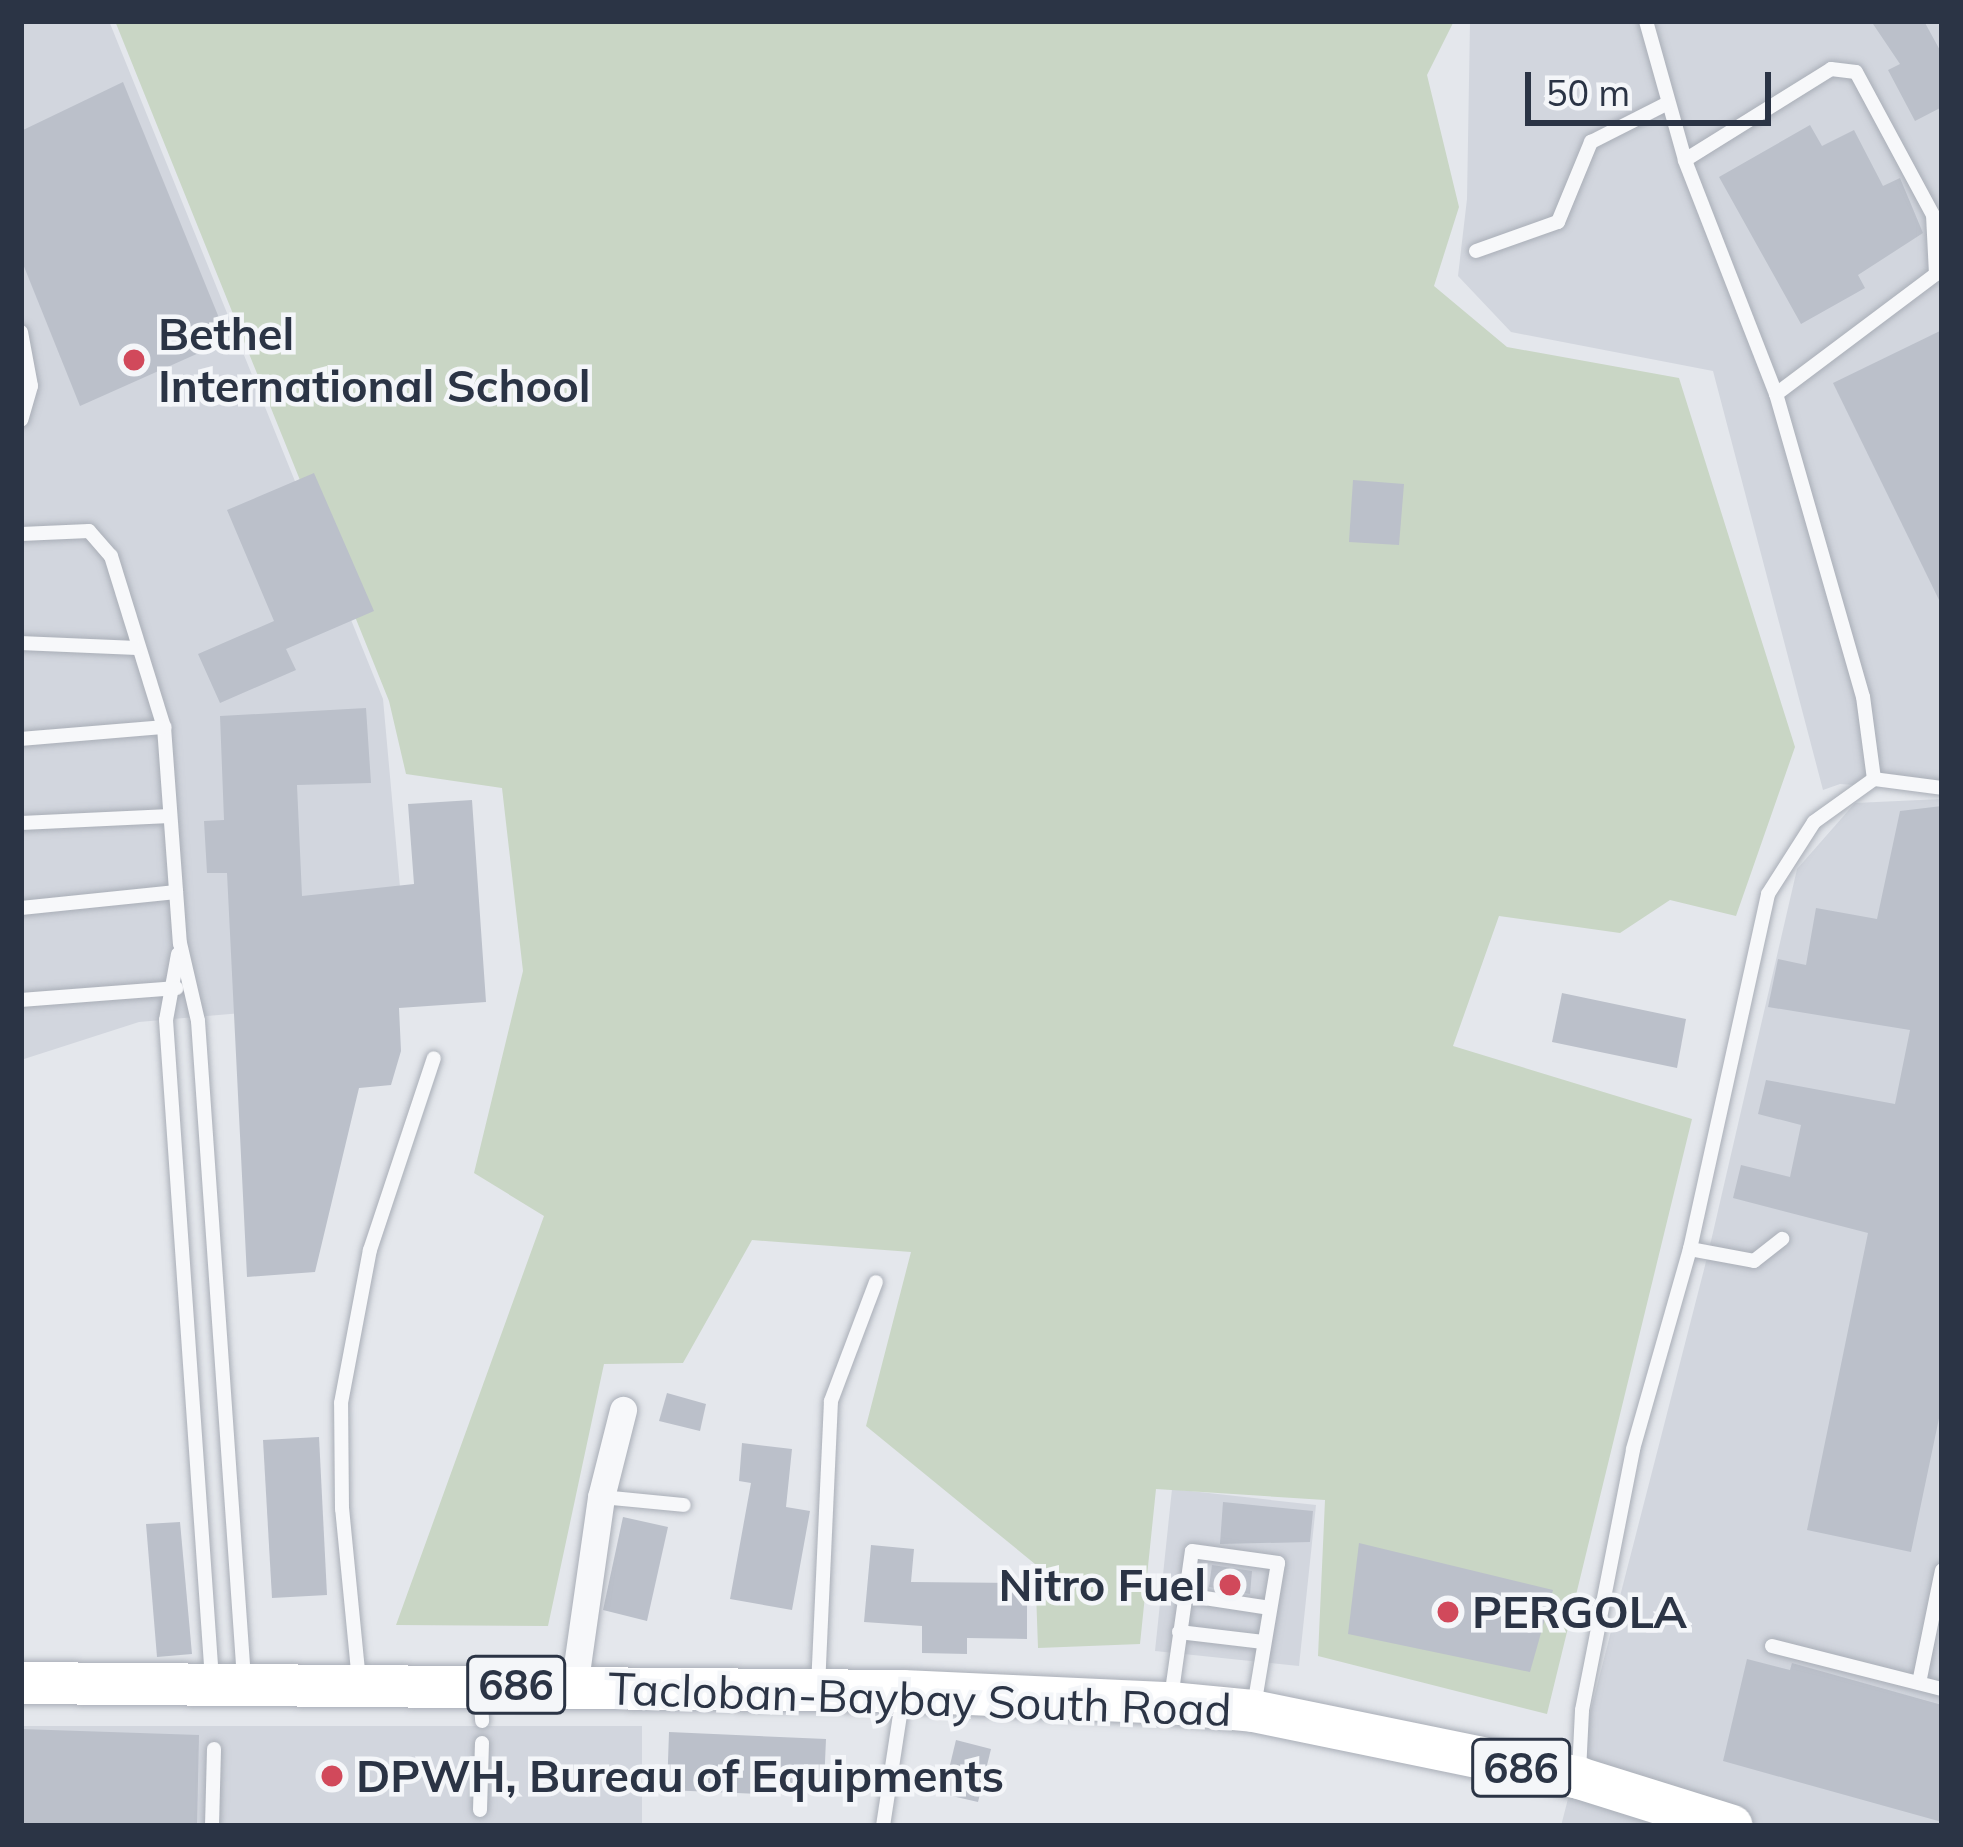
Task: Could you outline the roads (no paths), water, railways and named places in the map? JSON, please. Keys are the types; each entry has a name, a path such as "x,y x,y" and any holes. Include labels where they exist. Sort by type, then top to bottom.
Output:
{"main road":[{"name":"Tacloban-Baybay South Road","path":"21,1682 359,1684 481,1703 574,1688 903,1691 1170,1703 1253,1711 1579,1778 1732,1826"}],"street":[{"path":"574,1688 601,1497 623,1410"}],"lane":[{"path":"1646,21 1685,160 1776,394 1863,697 1874,779"},
{"path":"1685,160 1831,69 1856,72 1933,215 1936,274 1776,394"},
{"path":"1476,251 1558,222 1591,142 1668,103"},
{"path":"21,332 31,386 21,420"},
{"path":"21,534 89,531 111,556 136,649 164,727 181,943 190,987 228,1684"},
{"path":"21,643 136,649"},
{"path":"21,739 164,727"},
{"path":"1579,1778 1582,1710 1633,1449 1690,1249 1768,894 1814,822 1874,779 1942,788"},
{"path":"21,823 170,816"},
{"path":"21,908 176,892"},
{"path":"181,943 166,1020 228,1684"},
{"path":"21,1000 190,987"},
{"path":"359,1684 342,1509 341,1403 370,1250 434,1058"},
{"path":"1690,1249 1754,1261 1782,1239"},
{"path":"818,1693 831,1400 876,1282"},
{"path":"601,1497 684,1505"},
{"path":"1170,1703 1192,1551 1278,1563 1253,1711"},
{"path":"1919,1683 1942,1570"},
{"path":"1185,1595 1270,1608"},
{"path":"1179,1631 1263,1642"},
{"path":"1772,1646 1942,1689"},
{"path":"883,1826 903,1691"},
{"path":"481,1810 482,1743"},
{"path":"212,1826 214,1749"}],"place":[{"name":"Bethel International School","path":"134,360"},
{"name":"Nitro Fuel","path":"1230,1585"},
{"name":"PERGOLA","path":"1448,1612"},
{"name":"DPWH, Bureau of Equipments","path":"332,1776"}]}
